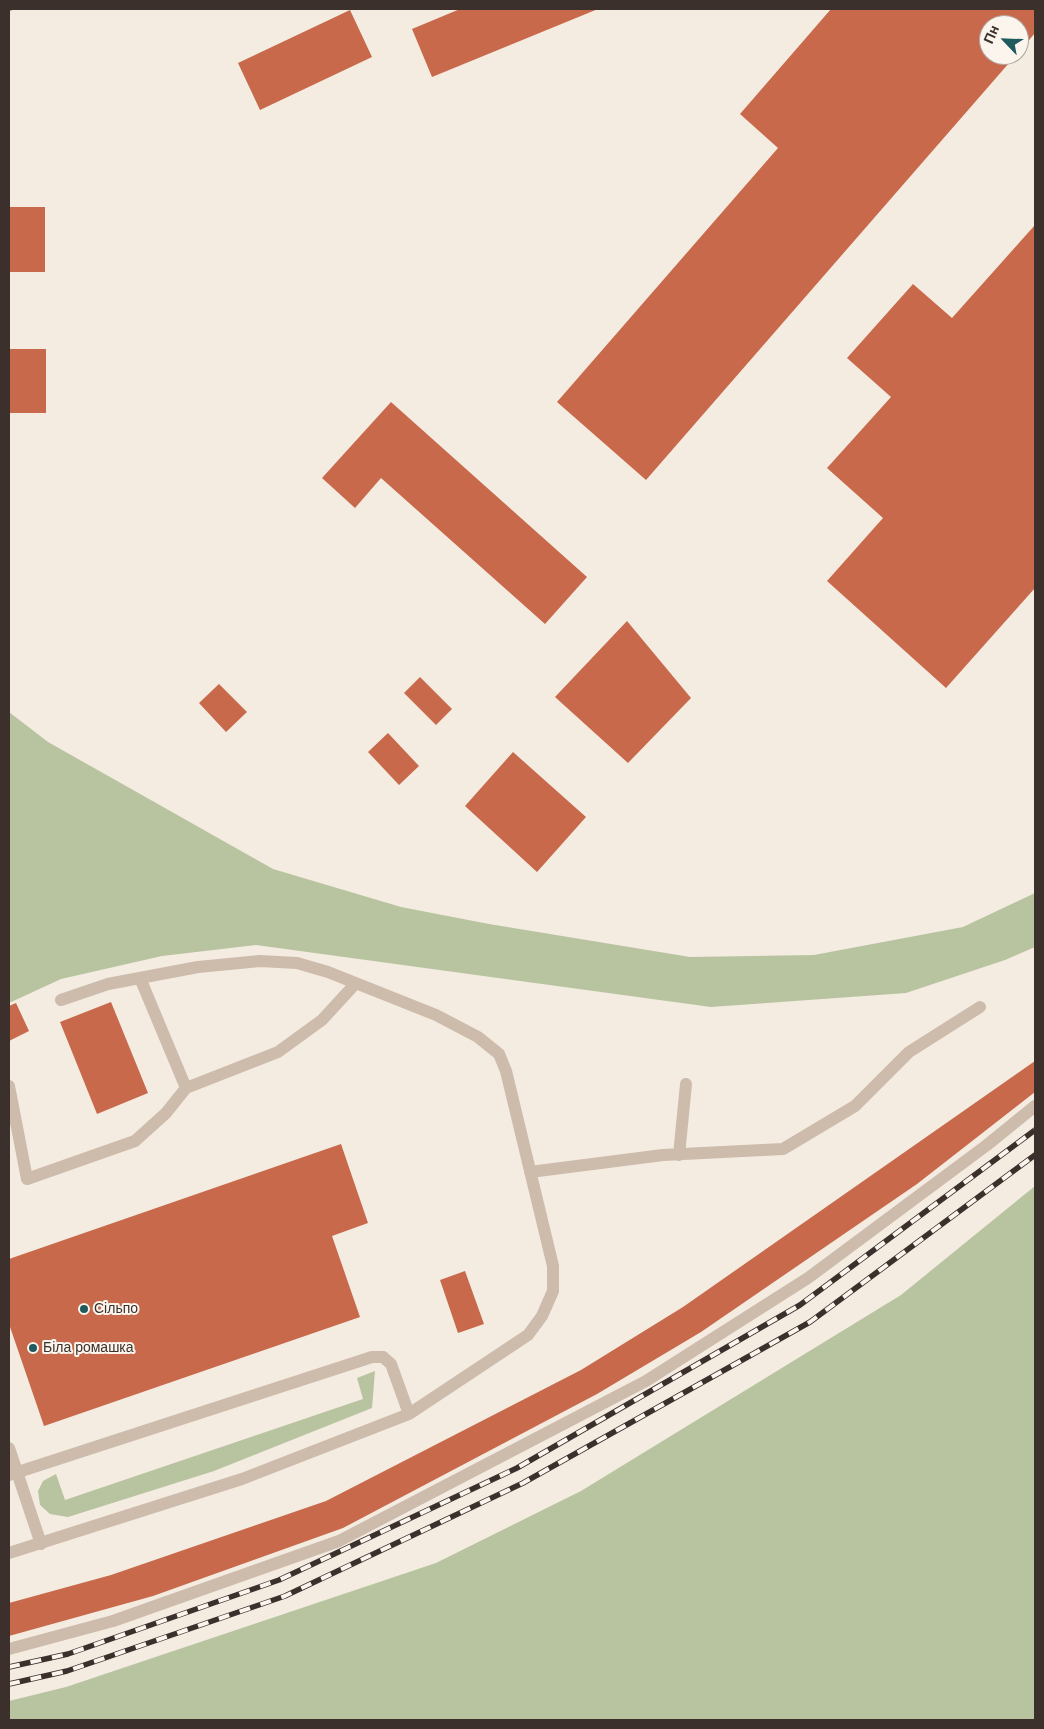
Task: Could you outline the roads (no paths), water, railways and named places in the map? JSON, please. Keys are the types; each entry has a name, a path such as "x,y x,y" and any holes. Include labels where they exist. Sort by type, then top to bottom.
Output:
{"lane":[{"path":"9,1553 242,1479 408,1414 528,1335 542,1316 553,1291 553,1266 506,1071 499,1054 478,1037 436,1015 356,983 297,963 260,961 198,967 108,984 61,1000"},
{"path":"140,978 186,1088"},
{"path":"9,1086 27,1179 134,1141 166,1113 186,1088 278,1052 322,1020 356,983"},
{"path":"530,1172 679,1155 783,1149 855,1106 910,1052 980,1007"},
{"path":"679,1155 686,1084"},
{"path":"9,1649 112,1621 339,1540 646,1381 808,1278 987,1145 1035,1106"},
{"path":"13,1474 372,1357 383,1358 391,1364 408,1414"},
{"path":"9,1448 13,1474 41,1544"}],"railway":[{"path":"9,1667 68,1654 279,1580 517,1468 800,1305 1035,1130"},
{"path":"9,1684 67,1671 285,1596 523,1483 810,1322 1035,1155"}],"place":[{"name":"Сільпо","path":"84,1309"},
{"name":"Біла ромашка","path":"33,1348"}]}
